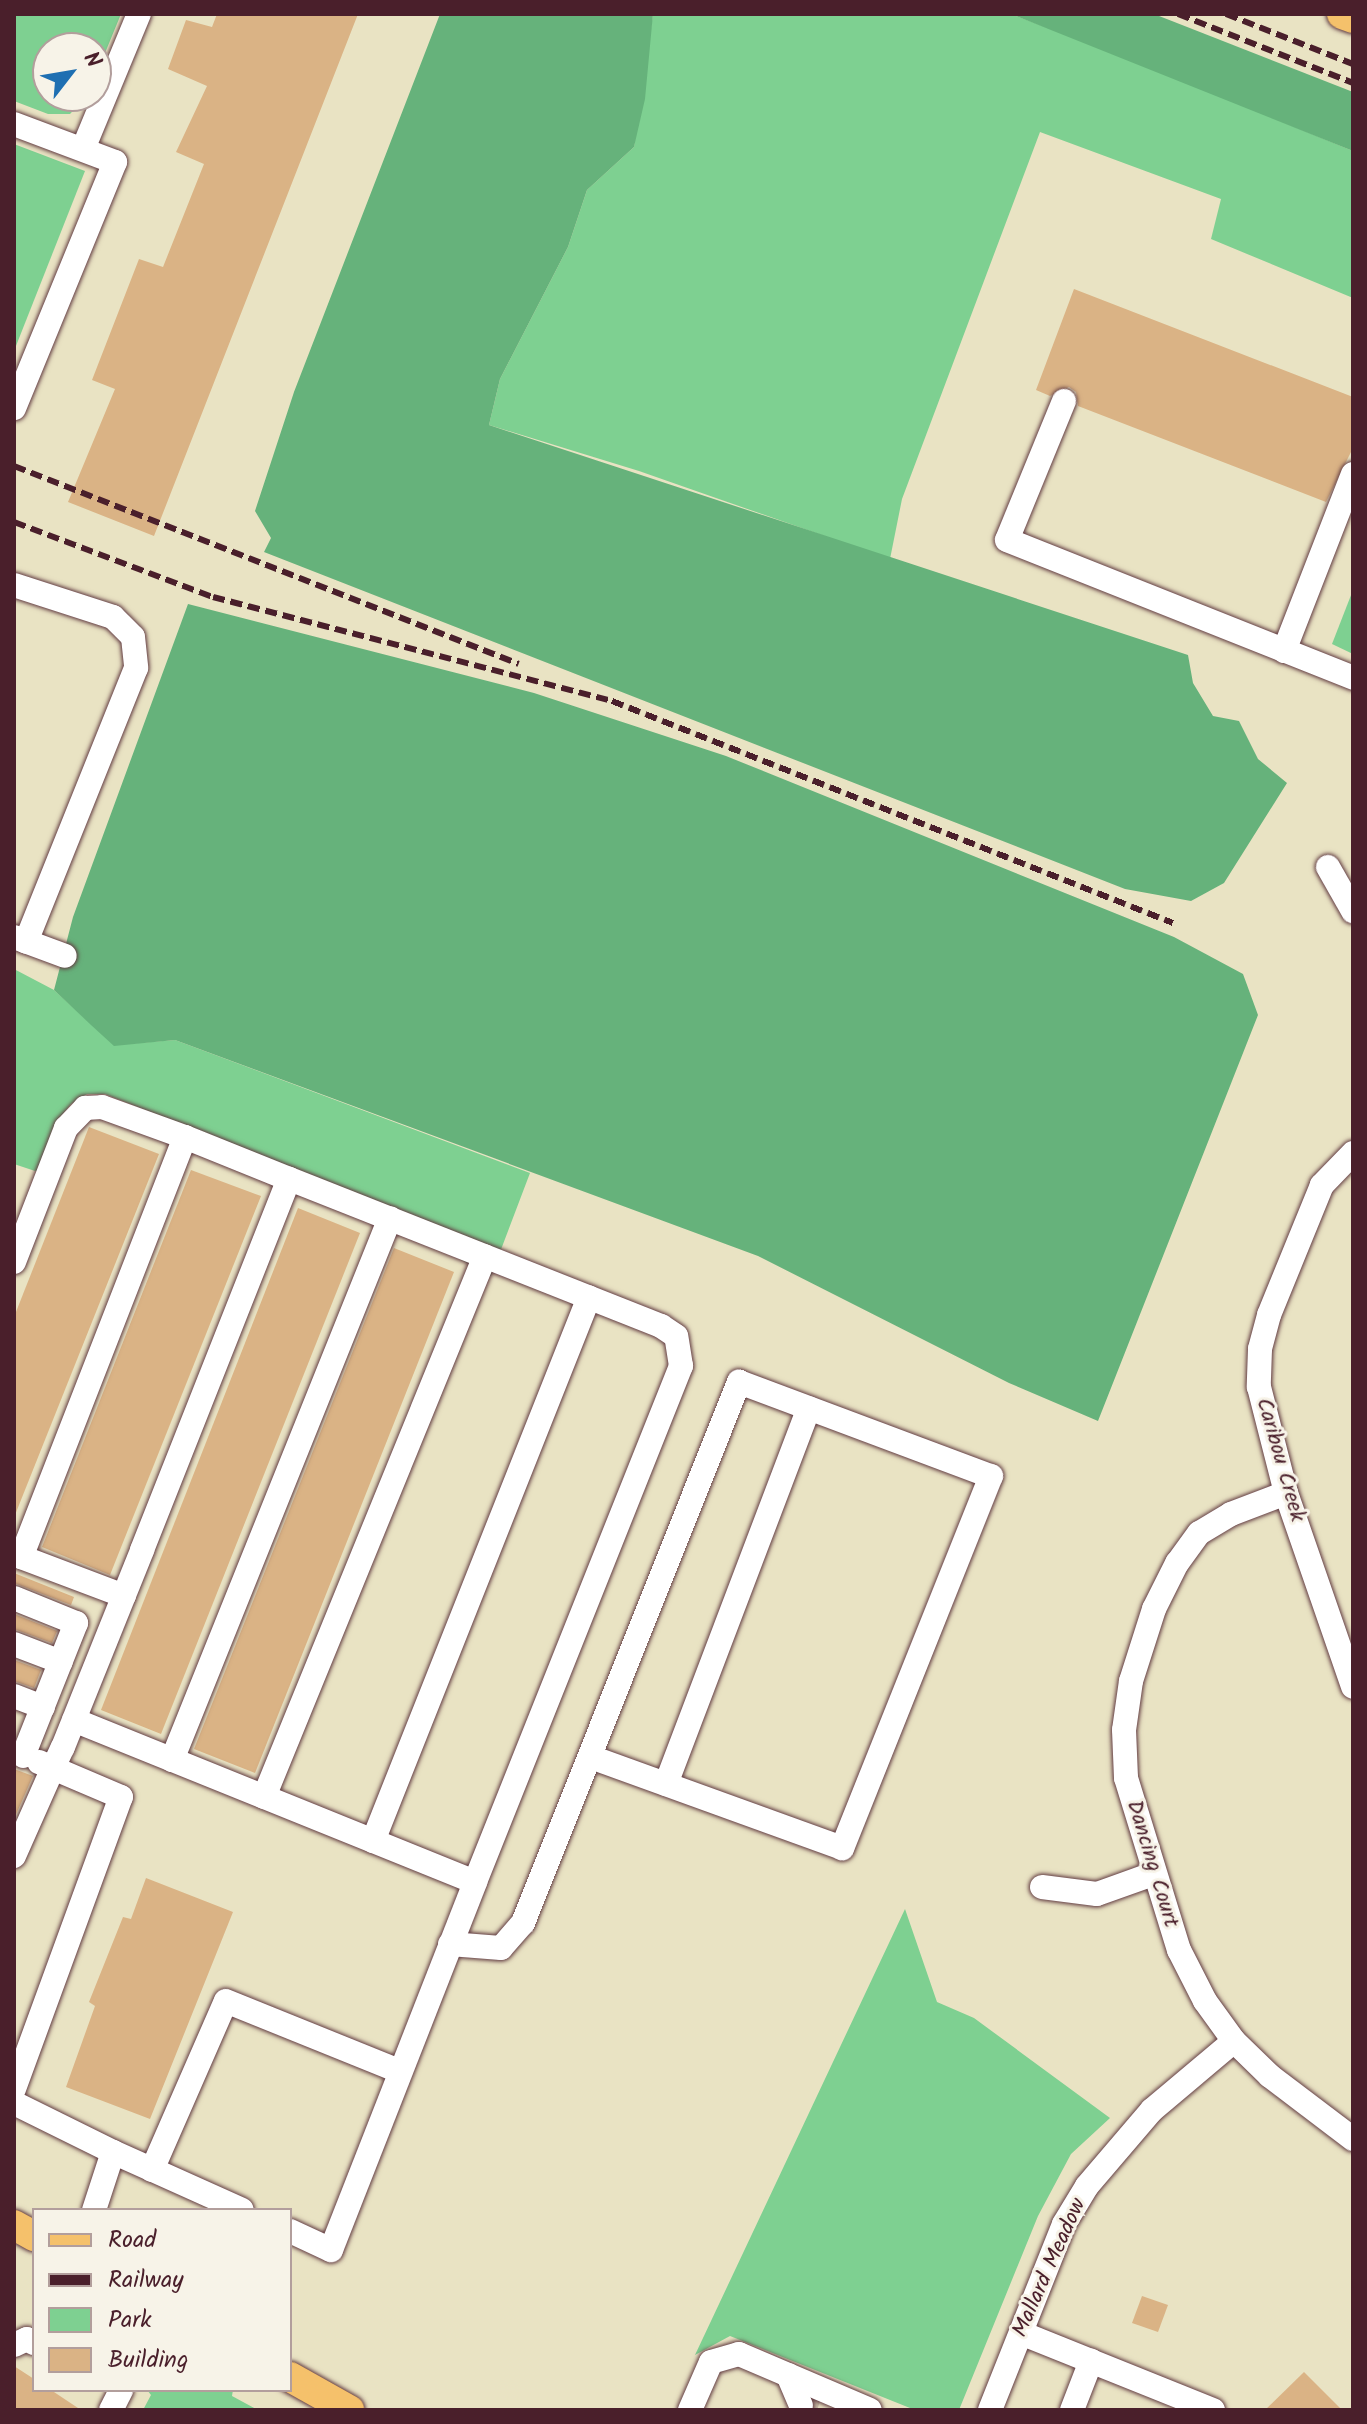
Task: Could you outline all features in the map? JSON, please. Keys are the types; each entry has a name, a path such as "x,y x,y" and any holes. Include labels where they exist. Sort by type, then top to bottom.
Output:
{"main road":[{"path":"1342,14 1353,18"},
{"path":"14,2225 32,2235"},
{"path":"292,2378 349,2410"}],"street":[{"path":"83,149 139,14"},
{"path":"14,124 115,162 14,408"},
{"path":"1064,401 1007,540 1353,678"},
{"path":"1284,651 1353,474"},
{"path":"14,585 113,617 133,637 136,668 20,940 65,956"},
{"path":"1328,867 1353,911"},
{"path":"14,1262 66,1128 85,1108 102,1107 589,1297 676,1336 681,1366 399,2071 331,2250 292,2232"},
{"path":"124,1596 18,1556 185,1137"},
{"name":"Caribou Creek","path":"1353,1153 1322,1185 1260,1349 1259,1387 1286,1493 1353,1687"},
{"path":"14,1856 74,1720 289,1179"},
{"path":"172,1760 390,1218"},
{"path":"264,1797 485,1256"},
{"path":"373,1841 589,1297"},
{"path":"450,1944 501,1948 523,1923 739,1382 991,1476 842,1848 591,1757"},
{"path":"666,1784 809,1408"},
{"name":"Dancing Court","path":"1286,1493 1231,1514 1199,1533 1177,1563 1154,1609 1131,1681 1124,1730 1126,1778 1153,1874 1179,1950 1234,2041 1270,2076 1353,2139"},
{"path":"14,1598 76,1623 43,1707 19,1754 121,1797 14,2089"},
{"path":"14,1644 61,1662"},
{"path":"14,1696 43,1707"},
{"path":"74,1720 475,1882"},
{"path":"1042,1887 1097,1894 1153,1874"},
{"path":"152,2170 226,2001 399,2071"},
{"name":"Mallard Meadow","path":"990,2410 1064,2224 1087,2186 1152,2110 1234,2041"},
{"path":"14,2103 238,2208"},
{"path":"95,2208 113,2152"},
{"path":"1021,2333 1213,2410"},
{"path":"14,2345 27,2339 32,2342"},
{"path":"690,2410 711,2362 739,2354 856,2408"},
{"path":"1072,2410 1091,2361"},
{"path":"788,2375 801,2405"},
{"path":"111,2410 120,2392"}],"green space":[{"path":"14,14 121,14 112,36 112,32 32,32 32,108 14,101"},
{"path":"440,14 653,14 645,99 634,147 587,190 568,247 500,379 489,425 1188,655 1193,683 1213,716 1239,721 1258,759 1287,783 1224,883 1191,901 1125,889 264,552 271,538 255,511 294,392"},
{"path":"653,14 1011,14 1120,55 1353,151 1353,298 1211,239 1221,199 1040,132 902,499 890,559 639,471 489,425 500,379 568,247 587,190 634,147"},
{"path":"1011,14 1154,14 1353,92 1353,151"},
{"path":"43,112 72,112 70,114"},
{"path":"14,144 85,171 14,351"},
{"path":"1353,590 1353,654 1332,644"},
{"path":"188,604 534,693 726,756 1174,937 1243,974 1258,1015 1098,1421 1009,1383 758,1256 175,1040 114,1046 54,990 73,917"},
{"path":"14,969 54,990 114,1045 175,1040 530,1173 491,1276 291,1168 105,1094 87,1094 71,1104 57,1121 38,1172 14,1164"},
{"path":"905,1909 937,2002 974,2018 1110,2118 1071,2154 1038,2216 959,2410 915,2410 730,2336 695,2355"},
{"path":"149,2392 233,2392 232,2396 258,2410 143,2410 151,2395"}],"building":[{"path":"217,14 358,14 154,536 68,502 115,389 92,380 139,259 163,267 204,164 176,152 207,86 168,69 186,20 212,27"},
{"path":"1074,289 1353,397 1353,448 1326,502 1078,406 1076,392 1069,387 1050,396 1036,390"},
{"path":"89,1127 159,1154 15,1515 14,1317"},
{"path":"191,1170 261,1196 110,1575 42,1547"},
{"path":"298,1208 360,1233 161,1734 101,1710"},
{"path":"394,1248 454,1272 255,1773 194,1749"},
{"path":"14,1573 74,1597 71,1605 14,1583"},
{"path":"14,1614 57,1631 52,1643 14,1629"},
{"path":"14,1660 41,1670 34,1688 14,1681"},
{"path":"14,1769 33,1776 14,1819"},
{"path":"146,1878 233,1912 150,2119 66,2087 95,2006 89,2002 123,1917 131,1919"},
{"path":"1142,2296 1168,2305 1158,2332 1132,2323"},
{"path":"14,2366 32,2378 32,2392 54,2392 81,2410 14,2410"},
{"path":"1304,2372 1342,2410 1265,2410"}],"tunnel":[{"path":"801,2405 817,2410"}],"railway":[{"path":"1178,14 1353,83"},
{"path":"1226,14 1353,64"},
{"path":"14,466 519,664"},
{"path":"14,522 213,597 612,701 1173,923"}]}
